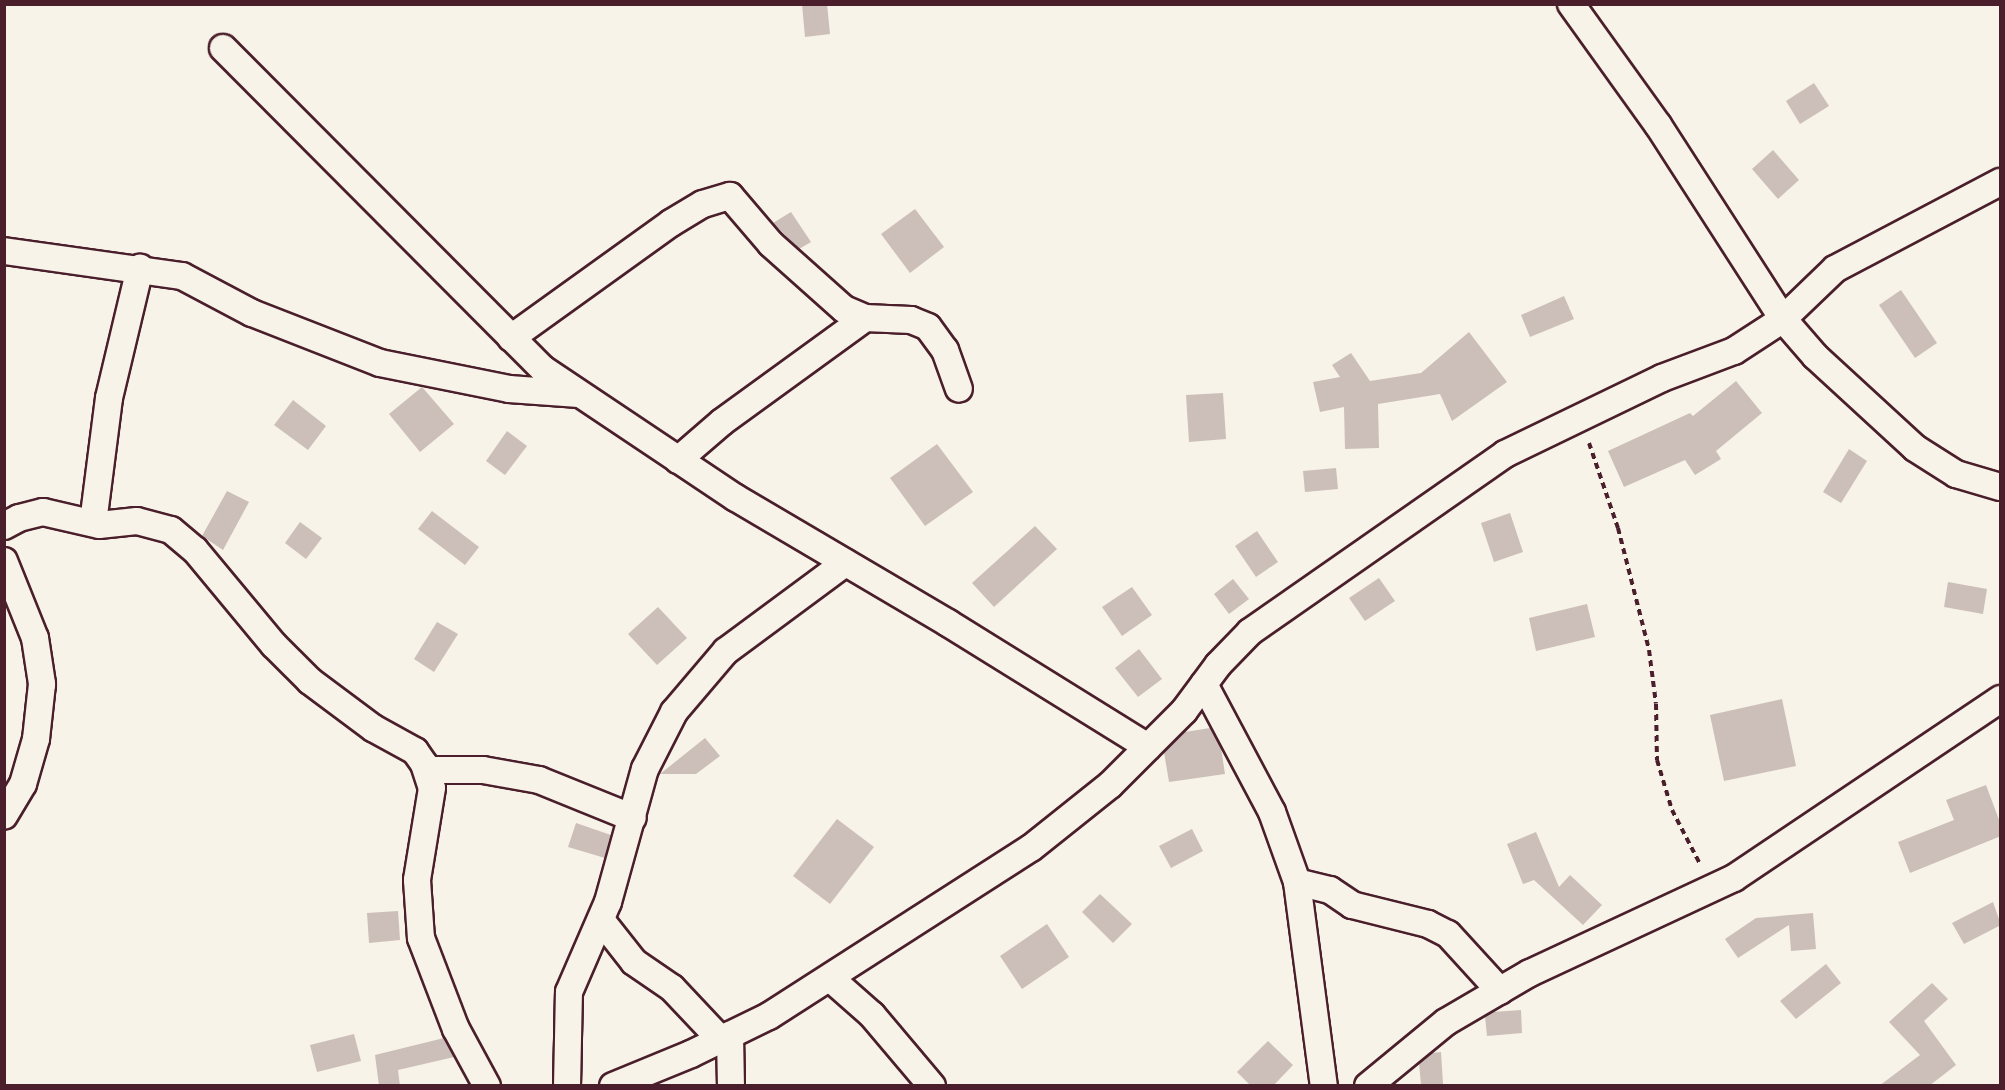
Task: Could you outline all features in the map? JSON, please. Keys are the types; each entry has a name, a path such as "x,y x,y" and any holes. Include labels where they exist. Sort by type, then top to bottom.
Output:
{"street":[{"path":"1571,4 1658,125 1783,319 1815,356 1915,448 1956,474 2001,487"},
{"path":"223,48 543,369 678,460 1148,747"},
{"path":"613,1086 726,1037 830,978 1031,848 1110,785 1184,711 1204,684 1250,632 1496,460 1662,378 1734,351 1783,319 1835,269 2001,182"},
{"path":"511,338 671,223 703,204 730,196 771,244 823,294 865,318 911,320 928,327 945,350 959,389"},
{"path":"4,251 140,268 183,276 252,313 380,363 509,389 580,394"},
{"path":"93,523 109,398 140,268"},
{"path":"678,460 722,422 865,318"},
{"path":"4,526 19,518 43,512 93,523 152,524 183,539 274,645 310,681 373,728 415,751 428,770 432,788 417,880 421,938 456,1029 487,1086"},
{"path":"4,561 35,638 42,684 36,739 23,784 4,816"},
{"path":"567,1086 569,992 601,920 633,818 645,769 674,712 726,651 845,563"},
{"path":"1204,684 1272,812 1297,882 1324,1086"},
{"path":"1368,1086 1446,1022 1500,991 1734,878 2001,699"},
{"path":"428,770 483,770 539,780 633,818"},
{"path":"1297,882 1330,890 1352,905 1428,924 1448,933 1500,991"},
{"path":"601,920 634,962 672,988 726,1037 731,1086"},
{"path":"830,978 872,1015 933,1086"}],"path":[{"path":"1580,417 1618,528 1649,650 1656,704 1657,760 1663,783 1672,810 1713,889"}],"building":[{"path":"802,4 827,4 830,34 805,37"},
{"path":"1814,83 1829,106 1800,124 1786,101"},
{"path":"1773,150 1799,180 1778,199 1752,169"},
{"path":"915,209 944,247 910,273 881,234"},
{"path":"791,212 811,242 799,249 773,223"},
{"path":"1901,290 1937,343 1915,358 1879,305"},
{"path":"1564,296 1574,319 1530,337 1521,315"},
{"path":"1469,332 1507,382 1452,421 1440,394 1378,404 1379,448 1345,449 1344,407 1320,412 1313,382 1340,377 1332,365 1351,353 1370,381 1421,373"},
{"path":"1736,381 1762,413 1716,451 1721,459 1695,475 1685,460 1624,487 1608,451 1690,413 1693,416"},
{"path":"422,387 454,424 420,452 389,414"},
{"path":"1223,393 1226,439 1189,442 1186,395"},
{"path":"293,400 326,426 308,450 274,425"},
{"path":"507,431 527,446 505,475 486,461"},
{"path":"937,444 973,492 925,526 890,478"},
{"path":"1849,449 1867,461 1841,503 1823,492"},
{"path":"1336,468 1338,489 1305,492 1303,471"},
{"path":"227,491 249,502 223,550 202,536"},
{"path":"432,511 479,547 465,565 418,529"},
{"path":"1510,513 1523,552 1494,562 1481,523"},
{"path":"300,522 322,538 306,559 285,543"},
{"path":"1035,526 1057,549 994,607 972,583"},
{"path":"1257,531 1278,562 1256,577 1235,546"},
{"path":"1379,578 1395,601 1365,621 1349,598"},
{"path":"1233,579 1249,599 1229,614 1214,594"},
{"path":"1948,582 1987,589 1983,614 1944,607"},
{"path":"1132,587 1152,615 1122,636 1102,607"},
{"path":"1587,604 1595,637 1536,651 1529,618"},
{"path":"658,607 687,638 657,665 628,634"},
{"path":"437,622 458,634 434,672 414,659"},
{"path":"1139,649 1162,679 1138,697 1115,668"},
{"path":"1782,699 1796,766 1724,781 1710,715"},
{"path":"1210,728 1221,748 1225,774 1169,782 1164,752 1185,732"},
{"path":"705,738 720,756 696,774 660,774"},
{"path":"1986,785 2001,825 2001,836 1910,873 1898,842 1954,820 1946,800"},
{"path":"837,819 874,847 830,904 793,876"},
{"path":"576,823 611,835 605,858 568,847"},
{"path":"1192,829 1203,851 1171,868 1159,846"},
{"path":"1536,832 1559,887 1570,875 1602,905 1583,925 1534,880 1523,884 1507,844"},
{"path":"1100,894 1132,924 1113,943 1082,912"},
{"path":"1993,902 2001,925 1964,944 1952,923"},
{"path":"398,911 400,940 369,943 367,913"},
{"path":"1813,913 1816,949 1791,951 1789,925 1738,958 1725,939 1756,918"},
{"path":"1047,924 1069,957 1022,989 1000,956"},
{"path":"1826,964 1841,983 1796,1019 1780,1001"},
{"path":"1932,983 1948,999 1924,1021 1956,1065 1929,1086 1879,1086 1920,1055 1889,1022"},
{"path":"1521,1010 1522,1033 1487,1036 1485,1016 1493,1012"},
{"path":"354,1034 361,1061 317,1072 310,1045"},
{"path":"444,1038 454,1057 398,1070 400,1086 379,1086 375,1055"},
{"path":"1268,1041 1293,1065 1273,1086 1251,1086 1237,1072"},
{"path":"1441,1052 1443,1084 1421,1085 1419,1063 1432,1053"}]}
